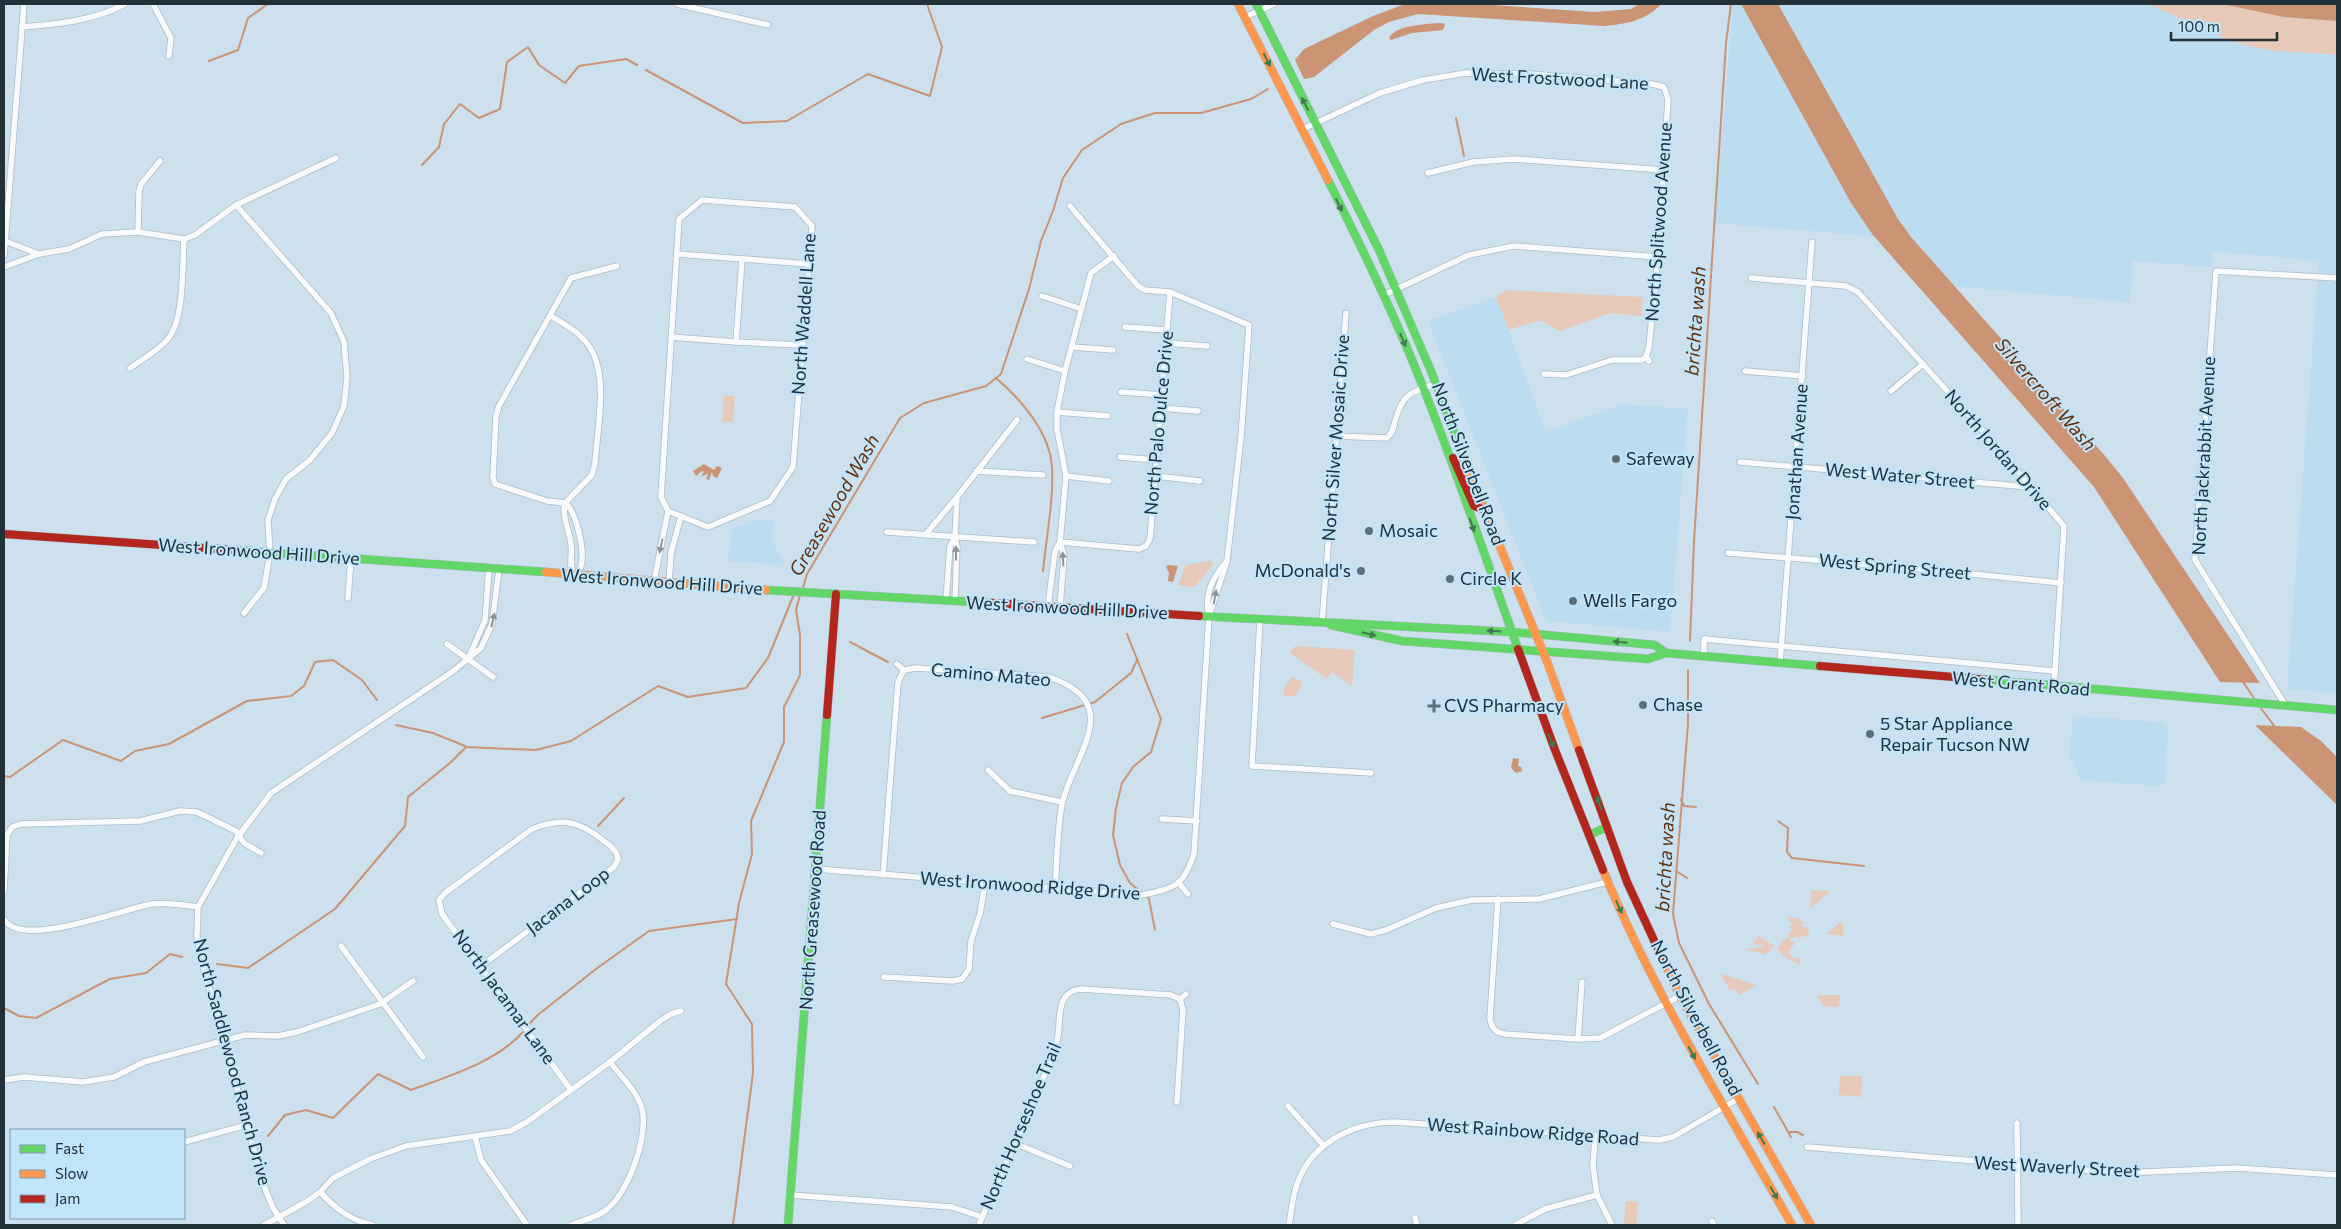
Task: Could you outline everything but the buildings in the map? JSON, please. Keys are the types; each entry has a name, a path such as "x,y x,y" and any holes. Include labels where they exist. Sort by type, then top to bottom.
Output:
{"main road":[{"name":"North Silverbell Road","path":"1238,4 1303,129 1384,295 1448,450 1476,536 1519,650 1542,718 1607,882 1665,1004 1722,1107 1792,1225"},
{"name":"North Silverbell Road","path":"1258,7 1396,289 1436,384 1543,651 1624,877 1680,996 1811,1225"},
{"path":"1448,450 1457,463 1474,506 1479,510 1485,510"},
{"name":"West Ironwood Hill Drive","path":"4,534 489,568 818,594 1048,606 1260,620 1322,623 1349,622 1512,632"},
{"name":"North Greasewood Road","path":"788,1225 836,594"},
{"name":"West Ironwood Hill Drive","path":"1322,623 1402,641 1519,650"},
{"name":"West Grant Road","path":"1512,632 1655,645 1666,653"},
{"name":"West Grant Road","path":"1519,650 1648,659 1666,653 2337,710"},
{"path":"1588,835 1607,827"}],"street":[{"path":"4,256 6,202 24,4"},
{"path":"22,27 76,22 112,11 125,4"},
{"path":"153,4 171,38 169,56"},
{"path":"677,4 768,25"},
{"path":"1244,17 1258,7 1274,4"},
{"name":"West Frostwood Lane","path":"1303,129 1380,92 1422,80 1466,73 1530,74 1652,84 1666,87"},
{"name":"North Splitwood Avenue","path":"1544,374 1566,375 1612,360 1648,359 1664,170 1668,99 1666,87"},
{"path":"4,267 39,254 69,249 102,234 138,232 184,239 195,235 236,205 336,158"},
{"path":"1428,173 1472,162 1514,159 1664,170"},
{"path":"138,232 141,184 160,161"},
{"name":"North Waddell Lane","path":"654,581 668,511 661,497 679,219 702,200 795,207 812,226 793,467 770,502 708,526 668,511"},
{"path":"236,205 331,313 344,342 347,377 344,406 332,433 310,460 286,478 277,496 268,520 270,552 264,588 244,613"},
{"path":"1070,206 1138,286 1145,290 1170,292 1249,325 1241,437 1227,561 1209,616 1194,854 1187,875 1178,882 1188,894"},
{"path":"130,368 151,354 168,339 177,325 180,309 184,239"},
{"path":"5,241 39,254"},
{"name":"Jonathan Avenue","path":"1780,663 1783,647 1812,242"},
{"path":"1384,295 1469,255 1514,246 1658,256"},
{"path":"677,254 809,264"},
{"path":"1060,607 1064,556 1060,542 1066,476 1057,429 1057,412 1065,371 1091,273 1114,256"},
{"path":"736,342 742,259"},
{"path":"567,501 547,501 495,484 493,477 499,406 551,316 560,296 574,276 617,266"},
{"name":"North Jackrabbit Avenue","path":"2283,706 2195,560 2216,271 2337,278"},
{"name":"North Jordan Drive","path":"1751,278 1846,286 1858,292 2064,526 2054,687"},
{"name":"North Palo Dulce Drive","path":"1060,542 1139,550 1146,546 1150,539 1170,292"},
{"path":"1042,296 1082,309"},
{"name":"North Silver Mosaic Drive","path":"1322,623 1346,313"},
{"path":"551,316 576,332 592,350 600,382 595,463 592,475 567,501 563,511 572,546 570,569 574,576 581,566 580,542 574,514 567,501"},
{"path":"1125,327 1167,330"},
{"path":"671,337 802,345"},
{"path":"1166,343 1207,346"},
{"path":"1072,347 1114,350"},
{"path":"1027,359 1065,371"},
{"path":"1891,391 1923,364"},
{"path":"1745,371 1803,376"},
{"path":"1335,436 1387,438 1392,434 1403,400 1422,388 1436,384"},
{"path":"1121,392 1162,395"},
{"path":"1160,408 1198,411"},
{"path":"1057,412 1108,416"},
{"path":"925,535 1017,420"},
{"path":"1120,457 1156,460"},
{"name":"West Water Street","path":"1740,462 2030,487"},
{"path":"976,471 1043,475"},
{"path":"1066,476 1109,481"},
{"path":"1155,476 1200,481"},
{"path":"950,601 957,547 955,537 957,497"},
{"path":"669,582 671,553 681,516"},
{"path":"887,532 1034,542"},
{"path":"1048,606 1055,552 1060,542"},
{"name":"West Spring Street","path":"1728,553 2061,583"},
{"path":"348,598 350,558"},
{"name":"North Saddlewood Ranch Drive","path":"468,659 485,620 489,568"},
{"name":"North Saddlewood Ranch Drive","path":"284,1225 278,1218 264,1186 201,959 197,936 198,908 239,835 271,793 452,672 481,648 492,624 499,569"},
{"path":"1260,620 1252,766 1371,773"},
{"name":"West Grant Road","path":"1704,656 1704,640 2055,671"},
{"path":"447,644 493,677"},
{"path":"883,875 898,682 904,670 897,664"},
{"name":"Camino Mateo","path":"904,670 916,668 1049,677 1066,683 1086,703 1091,718 1090,732 1086,746 1072,772 1062,802 1056,889"},
{"path":"988,770 1010,791 1062,802"},
{"path":"4,891 6,842 9,825 140,821 180,811 197,812 209,816 236,831 244,843 261,853"},
{"path":"1162,819 1197,821"},
{"name":"Jacana Loop","path":"439,904 445,893 532,829 542,825 564,822 589,828 616,851 621,859 614,867 481,966"},
{"name":"West Ironwood Ridge Drive","path":"816,869 1142,895 1170,889 1178,882"},
{"path":"884,977 953,982 966,979 969,969 971,941 980,914 985,882"},
{"path":"1332,924 1371,934 1386,930 1436,908 1472,900 1539,899 1607,882"},
{"path":"1498,899 1490,1018 1491,1031 1505,1034 1578,1040 1600,1038 1680,996"},
{"path":"4,923 16,928 64,928 152,904 172,904 198,908"},
{"name":"North Jacamar Lane","path":"439,904 442,914 571,1090"},
{"path":"341,946 423,1057"},
{"path":"4,1080 24,1077 83,1082 114,1077 144,1062 223,1040 245,1035 278,1036 296,1032 382,1003 413,981"},
{"path":"1578,1040 1582,982"},
{"name":"North Horseshoe Trail","path":"979,1225 1056,1044 1062,1001 1066,991 1081,989 1171,995 1180,999"},
{"path":"1177,1102 1183,1010 1180,999 1186,994"},
{"path":"264,1225 320,1192 333,1178 370,1159 406,1146 510,1131 527,1122 610,1062 660,1021 680,1011"},
{"path":"571,1225 594,1217 613,1204 622,1192 643,1138 642,1109 610,1062"},
{"name":"West Rainbow Ridge Road","path":"1323,1145 1351,1129 1373,1122 1659,1140 1673,1137 1738,1099"},
{"path":"1288,1106 1323,1145 1306,1166 1295,1190 1289,1225"},
{"path":"2017,1123 2018,1225"},
{"path":"185,1142 247,1125"},
{"path":"1595,1136 1593,1166 1597,1195 1612,1225"},
{"path":"474,1137 481,1160 527,1225"},
{"path":"1014,1142 1070,1166"},
{"name":"West Waverly Street","path":"1807,1147 2121,1174 2237,1168 2337,1174"},
{"path":"320,1192 336,1209 351,1218 373,1225"},
{"path":"790,1195 952,1207 982,1217"},
{"path":"1515,1225 1545,1209 1597,1195"},
{"path":"1415,1218 1417,1225"}],"shaded area":[{"path":"1733,4 2148,4 2233,42 2267,50 2337,55 2337,693 2287,689 2319,261 2212,251 2212,267 2133,261 2130,302 1920,283 1883,237 1715,223"},
{"path":"2148,4 2337,4 2337,55 2267,50 2233,42"},
{"path":"1507,290 1643,297 1642,316 1610,313 1560,331 1540,320 1509,330 1496,297"},
{"path":"1496,297 1546,432 1622,404 1688,409 1670,632 1546,621 1428,321"},
{"path":"724,395 735,396 733,422 722,422"},
{"path":"757,519 776,521 771,538 785,565 728,561 732,529"},
{"path":"1212,561 1213,565 1194,587 1178,585 1186,565"},
{"path":"1342,562 1339,581 1332,579 1334,564"},
{"path":"1295,646 1355,650 1352,686 1332,672 1327,679 1290,653"},
{"path":"1292,676 1302,682 1296,696 1284,696 1284,688"},
{"path":"2073,716 2161,722 2166,725 2168,730 2165,782 2160,786 2080,780 2073,761 2069,761"},
{"path":"1811,890 1830,891 1810,909"},
{"path":"1787,917 1798,918 1803,923 1802,927 1809,928 1808,936 1790,938 1788,935 1792,929 1789,927 1792,924"},
{"path":"1839,923 1843,923 1843,936 1826,934"},
{"path":"1759,936 1774,946 1765,955 1746,949 1758,948 1764,945 1755,944 1754,941"},
{"path":"1787,937 1795,943 1788,953 1794,958 1800,958 1800,965 1785,957 1777,949"},
{"path":"1721,974 1756,985 1739,995 1735,988 1730,991"},
{"path":"1821,995 1840,995 1839,1007 1824,1006 1817,997"},
{"path":"1840,1076 1862,1076 1861,1097 1839,1095"},
{"path":"1626,1201 1638,1202 1636,1225 1624,1225"}],"water":[{"path":"1405,4 1477,4 1595,12 1631,9 1639,4 1661,4 1649,14 1635,21 1604,26 1418,14 1389,22 1374,30 1314,77 1304,79 1295,60 1304,49 1373,16"},
{"path":"1741,4 1778,4 1898,219 1911,237 2123,478 2260,683 2220,682 2094,487 1873,235 1851,203"},
{"path":"2222,4 2337,4 2337,21 2284,17"},
{"path":"1443,23 1445,25 1443,30 1412,33 1391,40 1389,38 1393,33 1405,27"},
{"path":"704,464 714,470 717,466 722,468 717,478 713,476 712,472 709,480 706,479 708,474 701,476 704,472 702,471 696,476 693,471"},
{"path":"1168,565 1178,566 1173,582 1168,581 1169,573 1166,567"},
{"path":"2255,725 2301,727 2321,741 2337,757 2337,805"},
{"path":"1513,758 1519,759 1518,766 1521,767 1522,771 1516,773 1511,768"}],"waterway":[{"path":"209,61 238,50 248,18 268,4"},
{"path":"646,70 743,123 787,121 868,74 930,96 942,47 927,4"},
{"name":"brichta wash","path":"1690,641 1694,541 1726,43 1731,4"},
{"path":"422,165 439,147 444,124 460,104 479,118 500,109 507,62 528,47 539,65 565,83 579,66 626,59 637,65"},
{"name":"Greasewood Wash","path":"802,591 807,574 900,418 924,403 986,386 1001,374 1029,289 1041,241 1063,178 1082,150 1121,124 1155,113 1201,113 1251,99 1268,89"},
{"path":"1456,118 1464,156"},
{"path":"996,378 1006,386 1033,418 1040,429 1050,454 1052,492 1043,571"},
{"path":"217,964 248,968 335,909 405,826 408,797 450,763 466,747 536,750 571,741 658,686 688,697 746,688 768,658 794,594"},
{"name":"Greasewood Wash","path":"733,1225 753,1073 752,1024 726,984 739,903 752,854 751,821 784,742 784,707 800,675 800,635 796,610 800,595"},
{"path":"1127,634 1161,719 1151,752 1133,767 1122,783 1116,808 1113,835 1120,865 1130,883 1149,899 1155,930"},
{"path":"850,642 888,662"},
{"path":"4,776 10,777 63,740 121,761 135,751 169,744 247,701 291,696 304,686 315,662 333,660 362,680 377,700"},
{"path":"1042,718 1095,702 1131,673 1137,660"},
{"name":"brichta wash","path":"1688,670 1688,724 1673,914 1679,943 1709,1004 1758,1084"},
{"name":"Silvercroft Wash","path":"2243,682 2256,701"},
{"name":"Silvercroft Wash","path":"2260,707 2275,727"},
{"path":"396,725 433,733 465,746"},
{"path":"598,826 624,798"},
{"path":"1681,799 1684,806 1696,807"},
{"path":"1778,821 1788,828 1787,852 1792,858 1864,866"},
{"path":"1676,871 1687,878"},
{"path":"530,1023 596,969 649,931 737,919"},
{"path":"4,1008 19,1016 36,1018 110,979 146,973 170,954 182,957"},
{"path":"268,1136 285,1115 306,1110 333,1118 378,1074 411,1090 455,1074 485,1060 512,1043 523,1032"},
{"name":"brichta wash","path":"1774,1107 1791,1137"},
{"path":"1790,1132 1797,1132 1803,1135"}],"traffic: fast":[{"path":"1256,4 1379,250 1431,371 1467,466"},
{"path":"1328,180 1381,289 1425,391 1518,649"},
{"path":"234,550 546,572"},
{"path":"766,590 992,603"},
{"path":"1199,616 1512,632 1655,645 1666,653"},
{"path":"1331,625 1402,641 1648,659 1666,653 1820,666"},
{"path":"1990,680 2337,710"},
{"path":"788,1225 827,715"},
{"path":"1589,835 1607,827"}],"traffic: slow":[{"path":"1238,4 1328,180"},
{"path":"1467,466 1548,664 1579,750"},
{"path":"546,572 766,590"},
{"path":"1603,870 1623,916 1668,1006 1792,1225"},
{"path":"1665,964 1680,996 1811,1225"}],"traffic: jam":[{"path":"1453,458 1474,506 1485,510"},
{"path":"4,534 234,550"},
{"path":"827,715 836,594"},
{"path":"992,603 1199,616"},
{"path":"1518,649 1555,750 1603,870"},
{"path":"1820,666 1990,680"},
{"path":"1579,750 1627,882 1665,964"}],"place":[{"name":"Safeway","path":"1616,459"},
{"name":"Mosaic","path":"1369,531"},
{"name":"McDonald's","path":"1361,571"},
{"name":"Circle K","path":"1450,579"},
{"name":"Wells Fargo","path":"1573,601"},
{"name":"Chase","path":"1643,705"},
{"name":"CVS Pharmacy","path":"1434,706"},
{"name":"5 Star Appliance Repair Tucson NW","path":"1870,734"}]}
